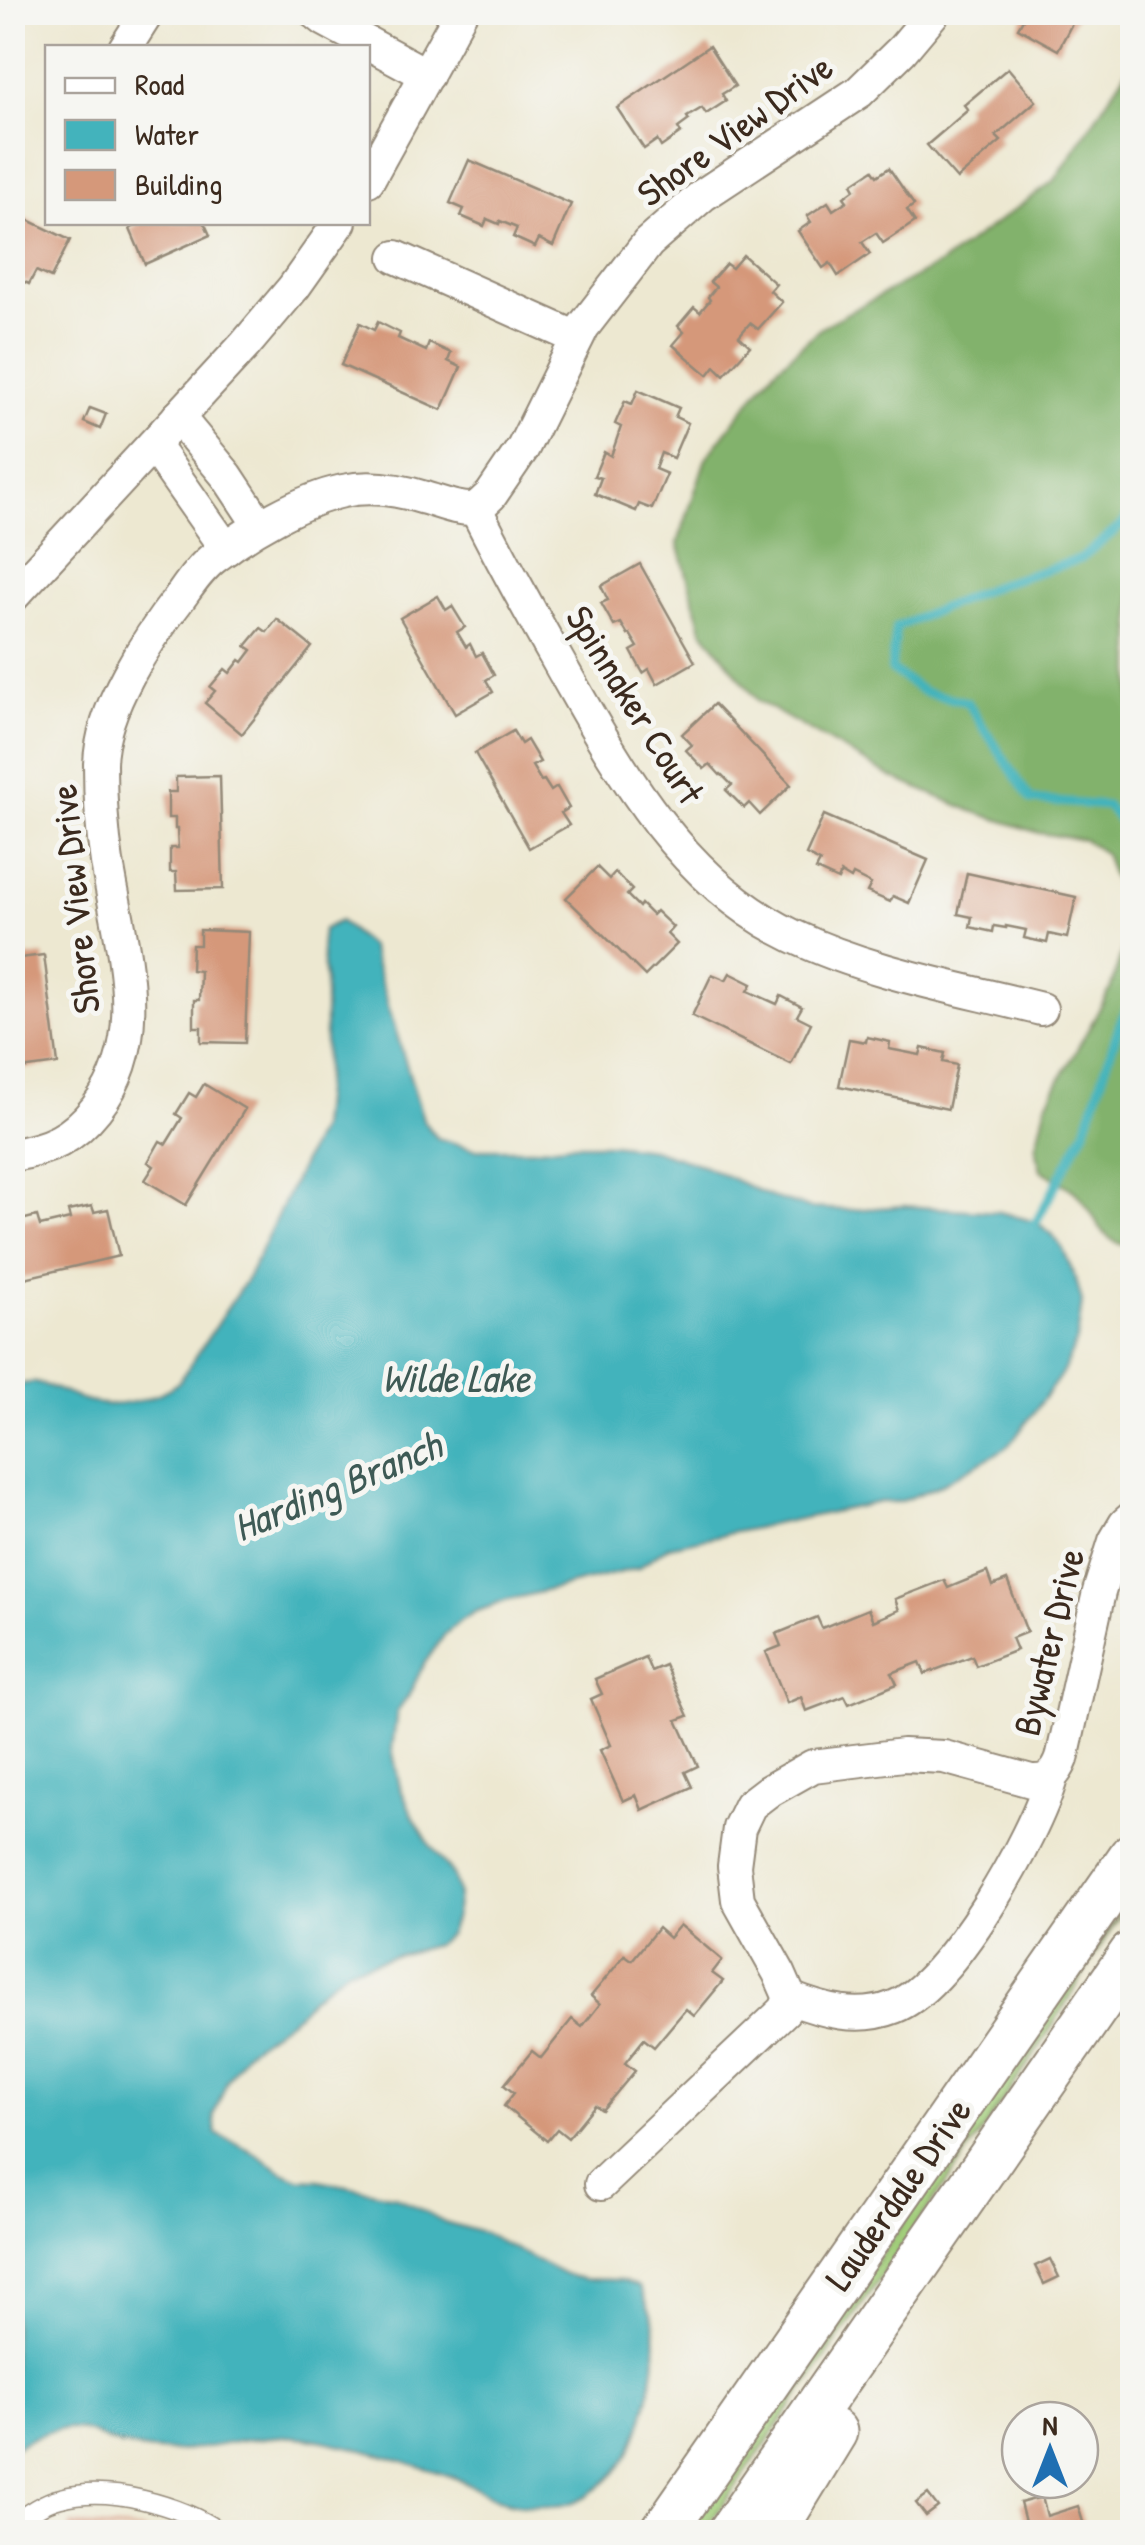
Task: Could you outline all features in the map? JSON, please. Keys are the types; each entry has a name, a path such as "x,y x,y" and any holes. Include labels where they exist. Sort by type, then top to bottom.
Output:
{"main road":[{"name":"Lauderdale Drive","path":"663,2532 1132,1856"},
{"name":"Lauderdale Drive","path":"730,2532 1132,1954"},
{"path":"772,2532 825,2448 930,2246"}],"street":[{"path":"128,45 148,12"},
{"path":"315,12 427,75"},
{"path":"370,176 461,12"},
{"name":"Shore View Drive","path":"12,1155 55,1144 82,1127 104,1100 125,1054 130,1000 106,856 100,761 106,732 126,680 158,625 194,578 214,557 260,526 340,491 386,488 462,510 476,509 491,495 523,448 577,338 648,243 703,195 859,92 934,12"},
{"path":"12,598 294,287 338,225"},
{"path":"396,258 577,338"},
{"path":"178,417 260,526"},
{"path":"153,445 226,549"},
{"name":"Spinnaker Court","path":"476,509 610,754 660,827 714,882 791,936 851,960 1041,1010"},
{"name":"Bywater Drive","path":"790,1998 738,1900 734,1866 739,1828 750,1805 813,1766 888,1756 944,1757 1031,1781 1051,1778 1062,1760 1115,1541 1132,1518"},
{"path":"602,2184 784,2010 790,1998 834,2013 865,2013 894,2008 918,1994 975,1924 1026,1843 1051,1778"}],"lane":[{"path":"12,2525 60,2498 100,2493 198,2518 220,2532"}],"green space":[{"path":"1132,62 1132,1246 1112,1240 1075,1192 1041,1170 1036,1148 1047,1103 1110,990 1130,926 1128,904 1104,853 1084,840 1039,833 972,811 893,778 758,701 702,629 678,543 706,458 773,371 823,326 940,264 1055,180"},
{"path":"1129,1899 1038,2049 704,2532 687,2532"}],"water":[{"name":"Wilde Lake","path":"340,921 370,947 424,1122 437,1138 475,1149 612,1144 652,1149 705,1166 771,1197 809,1208 904,1206 1000,1212 1036,1222 1052,1234 1063,1249 1082,1302 1077,1340 1063,1372 1018,1434 1006,1448 936,1487 899,1502 880,1502 669,1546 638,1568 475,1612 445,1634 397,1712 392,1748 400,1787 415,1820 454,1876 458,1896 449,1934 435,1945 347,1969 297,2014 246,2051 227,2081 214,2115 216,2134 283,2172 299,2179 395,2196 445,2222 483,2233 565,2275 622,2280 639,2287 656,2336 650,2390 640,2427 628,2455 606,2481 577,2501 556,2506 510,2503 419,2466 308,2438 270,2437 158,2451 62,2429 13,2448 13,1386 36,1383 89,1402 113,1404 148,1398 179,1382 249,1275 319,1128 325,1072 321,947 323,929"}],"building":[{"path":"1027,12 1078,12 1058,50 1018,28"},
{"path":"709,46 735,86 722,94 726,101 706,114 702,108 687,117 689,120 678,128 681,133 661,147 657,140 644,149 617,108"},
{"path":"1008,68 1036,101 996,136 1001,141 957,179 927,145 968,110 964,105"},
{"path":"469,160 571,204 553,246 539,239 535,247 513,237 517,228 500,221 499,224 487,219 484,226 461,216 464,209 450,203"},
{"path":"889,168 914,205 907,210 915,222 883,243 876,233 862,242 870,254 838,276 830,263 823,268 798,231 811,222 807,216 828,202 833,210 847,201 844,197 855,189 852,184 873,170 877,176"},
{"path":"12,212 70,240 51,278 36,271 29,284 12,276 17,259 12,257"},
{"path":"136,225 205,225 210,235 145,264 130,229"},
{"path":"743,255 776,284 770,291 782,302 758,329 750,323 739,336 750,346 724,375 715,366 708,375 673,345 684,332 678,326 694,307 700,312 716,287 710,282 726,264 732,268"},
{"path":"378,322 400,333 398,338 426,351 429,343 451,353 448,361 461,367 442,410 341,365 360,323 374,330"},
{"path":"638,390 679,408 675,417 688,423 673,458 661,453 655,469 667,474 652,509 639,504 636,511 595,494 601,478 594,476 604,452 611,456 621,427 615,424 625,401 632,404"},
{"path":"90,408 106,414 100,429 84,422"},
{"path":"640,564 695,662 657,684 649,669 643,673 631,651 638,647 630,634 621,623 614,626 601,603 608,600 601,586"},
{"path":"438,596 446,610 452,606 465,627 457,632 466,647 470,644 476,656 482,653 494,675 486,680 493,692 455,714 400,618"},
{"path":"277,619 312,647 242,734 205,703 215,691 210,687 225,669 230,673 240,660 243,662 252,650 246,646 261,628 267,632"},
{"path":"714,704 791,785 760,815 749,803 744,808 726,790 732,785 710,764 704,769 686,750 692,745 682,734"},
{"path":"513,731 521,744 527,740 540,762 532,766 541,781 551,791 557,787 569,808 561,813 569,825 529,848 475,753"},
{"path":"220,776 223,889 177,890 176,872 170,872 170,848 178,848 177,829 175,818 168,818 168,792 176,792 176,777"},
{"path":"824,815 928,860 909,903 893,896 890,902 867,892 871,884 853,875 851,879 841,873 838,880 816,870 820,862 806,855"},
{"path":"597,867 609,879 615,872 632,890 627,895 639,907 641,904 652,915 656,911 673,927 667,934 677,944 645,976 566,898"},
{"path":"967,873 1076,897 1067,938 1049,934 1047,943 1024,938 1026,930 994,926 993,932 970,927 972,917 958,914"},
{"path":"200,930 249,932 245,1043 201,1042 201,1027 194,1027 200,971 191,970 192,945 200,945"},
{"path":"44,955 58,1064 13,1070 12,959"},
{"path":"730,973 752,984 748,991 777,1004 781,996 802,1007 797,1016 811,1023 791,1064 692,1016 712,974 726,980"},
{"path":"867,1037 890,1042 889,1049 920,1055 922,1048 945,1053 943,1062 957,1065 948,1109 839,1086 849,1039 866,1042"},
{"path":"204,1084 245,1109 186,1205 145,1180 154,1166 148,1162 160,1141 166,1144 182,1118 176,1114 189,1093 196,1097"},
{"path":"92,1206 94,1212 108,1209 119,1256 12,1281 13,1222 37,1216 40,1226 70,1219 68,1211"},
{"path":"987,1572 992,1586 1007,1580 1027,1632 1012,1638 1017,1650 976,1666 972,1656 925,1674 920,1662 892,1673 897,1684 849,1704 845,1696 806,1711 801,1697 787,1703 766,1652 781,1646 776,1634 817,1617 822,1628 868,1609 873,1621 899,1610 895,1599 944,1580 948,1588"},
{"path":"645,1657 651,1671 665,1665 688,1716 677,1720 698,1766 685,1772 692,1787 642,1810 636,1795 623,1801 600,1750 611,1745 591,1699 602,1694 595,1679"},
{"path":"680,1925 722,1960 712,1973 723,1981 694,2016 686,2009 654,2047 644,2039 625,2063 635,2071 602,2110 595,2105 568,2138 557,2129 547,2141 504,2106 514,2093 504,2085 532,2051 541,2058 572,2019 582,2027 600,2004 591,1996 625,1955 632,1960 658,1928 669,1938"},
{"path":"1050,2259 1059,2277 1044,2284 1035,2266"},
{"path":"928,2494 938,2507 926,2516 916,2503"},
{"path":"1043,2500 1047,2516 1078,2506 1086,2532 993,2532 1025,2522 1020,2503"},
{"path":"70,2524 146,2530 146,2532 69,2532"}],"waterway":[{"name":"Harding Branch","path":"1132,511 1123,524 1081,559 1002,583 896,627 891,670 924,692 967,702 1031,800 1107,806 1132,837"},
{"name":"Harding Branch","path":"1028,1226 1036,1222 1086,1128 1121,1020 1132,1000"}]}
